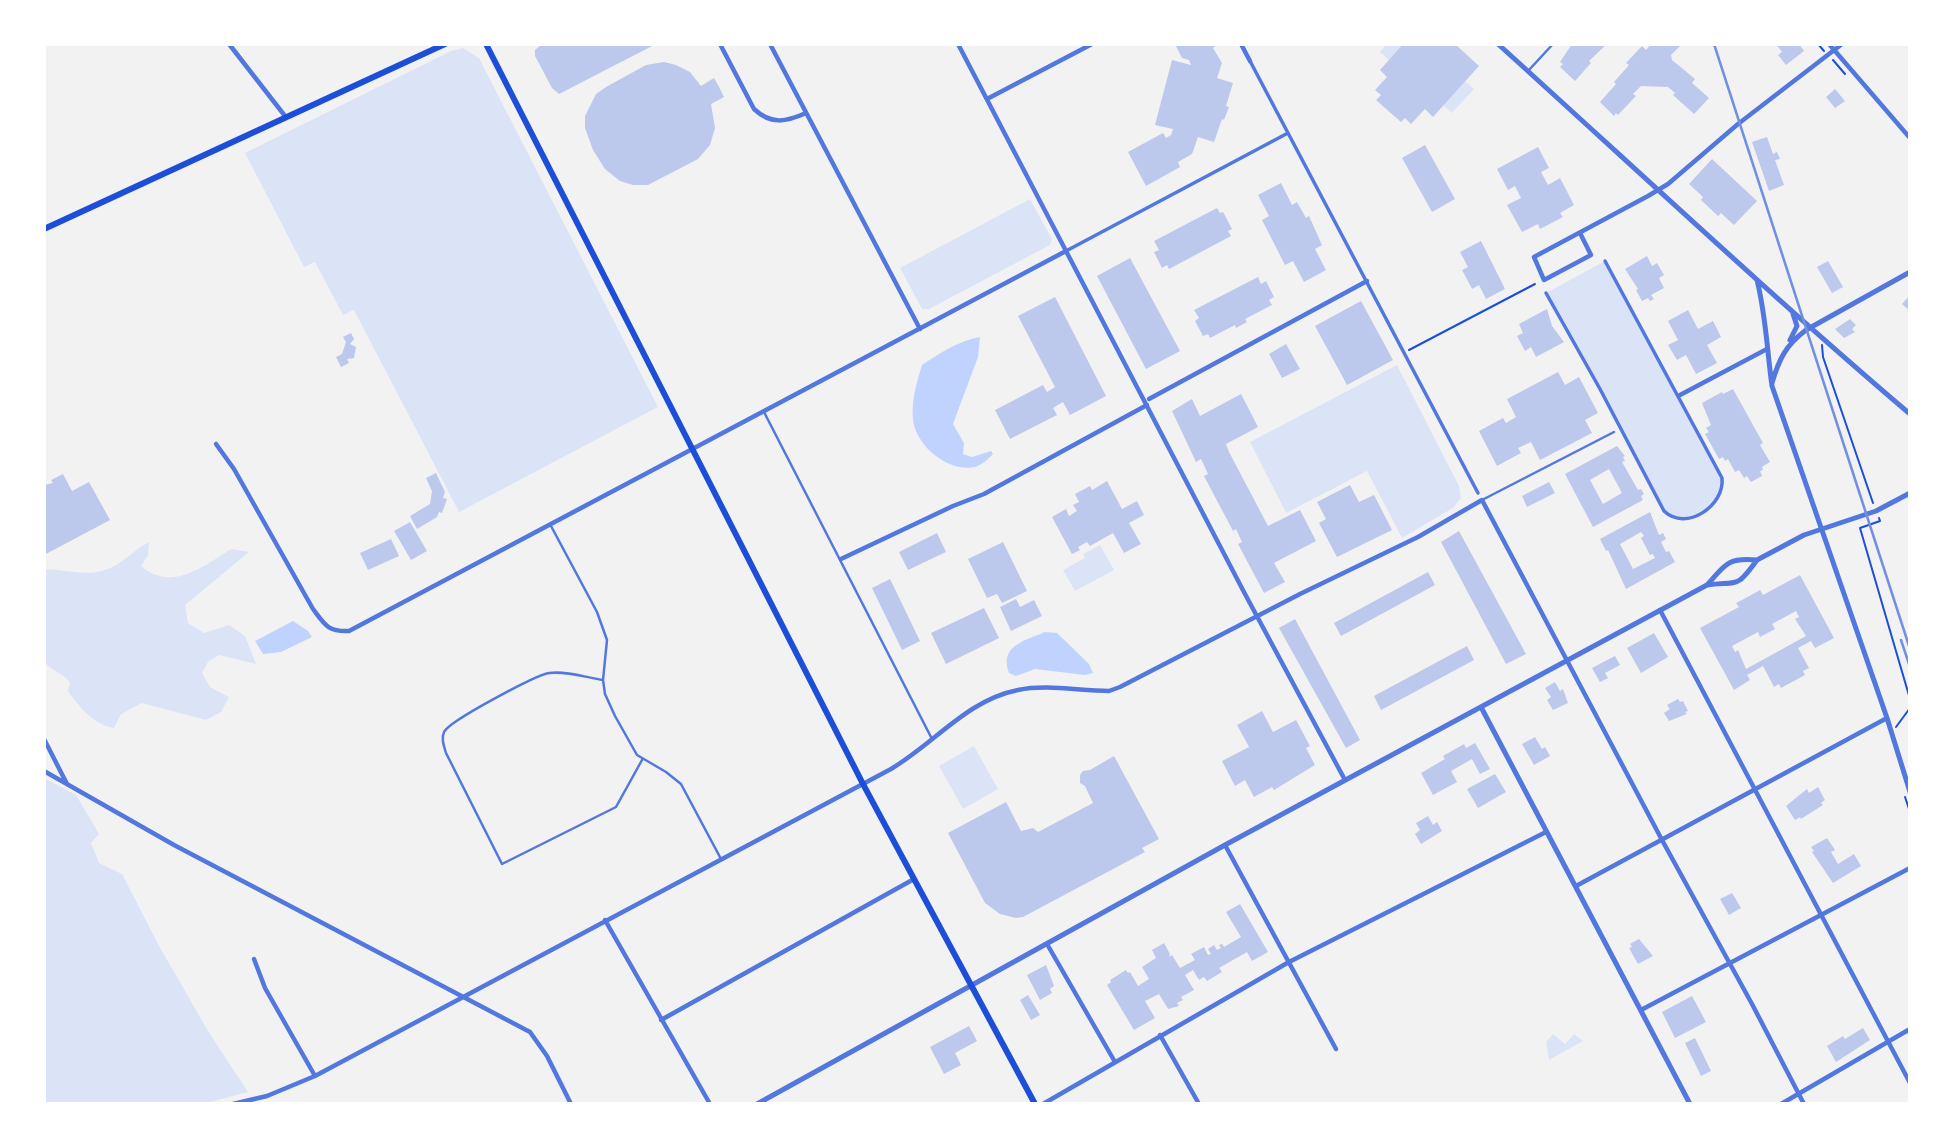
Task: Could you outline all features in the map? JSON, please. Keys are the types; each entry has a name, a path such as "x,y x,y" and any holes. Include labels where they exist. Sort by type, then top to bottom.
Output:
{"main road":[{"path":"44,229 445,44"},
{"path":"486,44 863,784 1035,1104"}],"street":[{"path":"229,44 285,116"},
{"path":"720,44 754,109 763,117 778,122 792,120 806,113"},
{"path":"770,44 920,329"},
{"path":"958,44 1148,402 1256,616 1345,780"},
{"path":"987,99 1092,44"},
{"path":"1241,44 1478,493"},
{"path":"1498,44 1657,191 1910,414"},
{"path":"1829,44 1910,138"},
{"path":"1580,233 1591,255 1544,280 1533,258 1657,191 1842,44"},
{"path":"216,444 234,469 325,626 337,631 349,631 1288,133"},
{"path":"1546,293 1600,387 1664,511 1680,520 1713,505 1718,499 1723,484 1722,478 1605,261"},
{"path":"1783,352 1793,340 1811,328 1910,272"},
{"path":"1757,279 1767,330 1772,386 1910,792"},
{"path":"841,559 984,494 1367,281"},
{"path":"1772,386 1783,352 1797,326 1789,308"},
{"path":"1681,395 1767,349"},
{"path":"757,1104 1225,845 1706,586 1723,565 1730,561 1757,560 1821,529 1877,511 1910,493"},
{"path":"233,1104 267,1096 315,1076 863,784 914,755 952,722 993,697 1019,689 1040,687 1109,691 1418,537 1482,500 1804,1104"},
{"path":"1706,586 1734,584 1748,574 1757,560"},
{"path":"1660,610 1910,1083"},
{"path":"1481,706 1690,1104"},
{"path":"1576,886 1887,718"},
{"path":"44,739 68,785"},
{"path":"44,771 174,845 530,1032 547,1056 571,1104"},
{"path":"1043,1104 1289,962 1546,832"},
{"path":"1225,845 1336,1049"},
{"path":"1641,1010 1910,868"},
{"path":"661,1020 914,879"},
{"path":"605,920 710,1104"},
{"path":"1047,944 1115,1062"},
{"path":"254,959 265,988 315,1076"},
{"path":"1781,1104 1910,1029"},
{"path":"1160,1035 1199,1104"}],"lane":[{"path":"1528,71 1553,44"},
{"path":"764,412 933,740"},
{"path":"1482,500 1614,432"},
{"path":"550,523 597,612 607,640 603,681 605,694 615,716 637,755 681,784 721,859"},
{"path":"603,681 566,673 546,674 464,715 444,732 442,740 446,753 502,864 616,807 642,760"}],"path":[{"path":"1818,44 1821,47"},
{"path":"1405,352 1535,284"},
{"path":"1824,340 1821,347 1823,357 1880,521 1860,528 1910,699"}],"shaded area":[{"path":"1387,44 1403,44 1389,60 1380,52"},
{"path":"463,48 479,58 658,407 459,512 354,310 343,315 315,262 304,267 245,153 451,51"},
{"path":"1465,81 1474,89 1452,113 1443,105"},
{"path":"1030,199 1052,239 1050,245 929,309 922,309 900,268"},
{"path":"1605,261 1722,478 1717,499 1687,519 1668,515 1546,293"},
{"path":"1397,365 1459,486 1461,498 1453,508 1402,538 1367,471 1286,513 1250,442"},
{"path":"149,542 148,555 141,566 164,577 187,574 231,549 249,552 185,605 188,623 204,633 229,625 245,636 256,664 219,655 208,662 202,673 210,687 229,697 221,712 206,720 142,703 121,714 114,728 100,723 88,714 68,691 70,682 44,662 44,569 99,572 116,565"},
{"path":"1100,545 1114,570 1075,591 1063,570 1085,558 1083,554"},
{"path":"974,746 998,789 963,809 939,766"},
{"path":"44,778 76,795 99,834 91,843 99,863 122,874 208,1031 248,1092 203,1104 44,1104"},
{"path":"1553,1034 1565,1044 1574,1034 1583,1041 1549,1060 1546,1042"}],"water":[{"path":"980,337 978,357 953,424 964,443 963,454 972,457 991,451 993,454 978,466 965,468 944,461 926,447 915,429 914,398 922,365 957,344"},
{"path":"293,621 312,637 281,652 263,654 255,641"},
{"path":"1045,632 1057,633 1089,664 1093,673 1085,675 1035,669 1016,676 1009,673 1007,656 1010,651 1022,642"}],"building":[{"path":"542,44 656,44 559,94 552,88 535,56 535,50"},
{"path":"1175,44 1218,44 1213,48 1222,63 1217,78 1233,83 1226,106 1229,107 1214,142 1198,137 1192,154 1178,162 1180,167 1146,186 1128,152 1163,133 1166,138 1171,135 1173,129 1155,125 1172,60 1191,65 1189,60 1182,58"},
{"path":"1403,44 1455,44 1479,66 1433,117 1425,109 1411,124 1405,118 1401,122 1376,100 1381,95 1375,90 1387,77 1380,70"},
{"path":"1572,44 1607,44 1589,61 1591,63 1575,81 1560,67 1563,64 1560,62"},
{"path":"1651,44 1682,44 1671,55 1672,60 1695,79 1692,83 1709,98 1694,114 1668,87 1641,86 1633,94 1636,96 1614,116 1600,102 1629,65 1626,63 1642,46 1646,50"},
{"path":"1776,44 1799,44 1804,51 1786,65 1778,55 1782,52"},
{"path":"664,62 690,72 701,86 714,78 719,87 724,97 711,104 715,128 710,145 698,159 648,185 633,185 620,181 605,169 593,150 585,128 585,116 596,94 606,87 646,65"},
{"path":"1835,89 1845,101 1835,108 1826,97"},
{"path":"1767,137 1773,154 1777,152 1780,159 1775,160 1784,185 1769,191 1752,142"},
{"path":"1425,145 1455,199 1432,212 1402,158"},
{"path":"1538,147 1549,168 1541,172 1548,185 1560,178 1574,205 1560,213 1563,217 1540,229 1538,224 1522,232 1507,205 1521,198 1515,186 1508,190 1497,169"},
{"path":"1712,159 1757,201 1734,225 1721,213 1718,216 1689,184"},
{"path":"1281,183 1292,205 1297,202 1306,218 1309,216 1322,245 1315,249 1326,270 1304,282 1293,261 1285,265 1262,220 1269,216 1258,195"},
{"path":"1217,208 1220,213 1223,212 1232,229 1228,231 1231,236 1169,269 1167,265 1162,268 1154,252 1159,250 1154,241"},
{"path":"1481,241 1505,289 1486,299 1479,285 1472,289 1462,270 1468,267 1460,252"},
{"path":"1647,256 1652,266 1657,263 1664,275 1659,278 1664,288 1651,295 1654,299 1642,301 1625,269"},
{"path":"1130,258 1180,351 1146,369 1097,276"},
{"path":"1828,261 1843,287 1832,293 1817,267"},
{"path":"1258,277 1261,284 1266,281 1274,297 1269,300 1272,305 1245,319 1247,322 1236,328 1235,325 1210,338 1208,334 1203,336 1195,321 1199,318 1194,310"},
{"path":"1910,295 1910,311 1902,304"},
{"path":"1055,297 1106,396 1070,415 1063,402 1053,408 1057,415 1010,439 995,410 1043,385 1047,392 1055,387 1018,316"},
{"path":"1361,301 1393,360 1347,385 1315,326"},
{"path":"1547,309 1552,326 1564,342 1536,357 1531,347 1525,351 1517,336 1523,333 1519,324"},
{"path":"1688,310 1698,329 1713,321 1721,337 1707,345 1717,363 1696,374 1686,355 1677,360 1668,345 1678,340 1668,321"},
{"path":"1850,319 1856,325 1852,329 1855,332 1844,338 1835,329"},
{"path":"351,333 354,339 350,344 356,347 354,358 347,359 349,363 341,367 336,357 342,354 346,342 343,337"},
{"path":"1286,344 1300,369 1282,378 1269,354"},
{"path":"1558,372 1565,385 1579,377 1598,413 1585,420 1592,433 1540,460 1531,442 1518,448 1521,453 1497,466 1479,431 1503,418 1506,423 1516,417 1507,399"},
{"path":"1733,389 1763,443 1760,445 1770,462 1762,467 1762,476 1751,482 1747,476 1744,478 1739,470 1735,472 1728,459 1719,459 1705,434 1709,432 1706,428 1711,425 1702,403"},
{"path":"1241,394 1258,427 1226,444 1229,452 1268,526 1300,510 1316,541 1274,563 1285,582 1264,593 1238,544 1242,542 1236,529 1233,531 1204,476 1208,474 1201,459 1196,462 1172,411 1192,399 1200,416"},
{"path":"1617,446 1625,456 1625,461 1622,462 1638,490 1641,489 1644,494 1641,496 1643,500 1593,527 1565,474","holes":["1609,469 1622,493 1603,504 1590,480"]},
{"path":"436,473 445,492 443,498 447,499 442,513 439,512 437,517 417,529 410,516 430,504 432,491 426,478"},
{"path":"63,474 72,491 89,482 110,520 44,555 44,485 53,483 51,480"},
{"path":"1107,481 1122,509 1137,501 1144,515 1129,523 1141,544 1124,553 1113,533 1090,546 1087,542 1072,554 1052,517 1066,509 1069,516 1077,511 1073,505 1079,502 1075,494 1090,486 1092,490"},
{"path":"1549,482 1555,493 1527,507 1522,496"},
{"path":"1350,485 1359,502 1374,495 1392,530 1337,557 1319,523 1326,519 1317,502"},
{"path":"1650,512 1659,535 1663,533 1666,539 1661,542 1666,552 1669,551 1675,562 1626,589 1600,539","holes":["1641,532 1644,536 1641,538 1650,555 1653,554 1655,558 1633,569 1620,544"]},
{"path":"410,522 427,551 411,560 394,531"},
{"path":"1459,531 1526,654 1506,664 1441,542"},
{"path":"937,533 946,552 908,570 899,552"},
{"path":"391,539 399,556 368,570 360,553"},
{"path":"1003,542 1027,591 1002,603 997,594 987,598 968,559"},
{"path":"1428,572 1435,585 1341,636 1334,623"},
{"path":"1800,575 1834,638 1815,648 1811,641 1798,648 1809,668 1803,671 1805,675 1781,688 1779,684 1774,687 1763,666 1747,675 1750,680 1734,690 1700,628 1739,607 1736,603 1760,590 1763,595","holes":["1796,611 1799,617 1795,619 1806,636 1746,669 1738,650 1735,652 1732,646 1758,632 1760,637 1775,629 1772,624"]},
{"path":"890,579 920,641 902,650 872,588"},
{"path":"1016,599 1020,607 1034,600 1042,616 1011,631 1000,607"},
{"path":"984,608 999,638 946,664 931,633"},
{"path":"1295,619 1360,740 1346,748 1279,628"},
{"path":"1654,633 1668,657 1641,673 1627,648"},
{"path":"1467,646 1474,660 1381,710 1374,696"},
{"path":"1615,656 1620,665 1605,673 1608,678 1600,682 1592,668"},
{"path":"1555,682 1560,691 1563,689 1568,703 1553,710 1547,700 1551,697 1545,688"},
{"path":"1678,699 1683,701 1687,714 1669,721 1664,713 1670,709 1667,705"},
{"path":"1262,711 1273,732 1296,720 1310,746 1306,748 1315,765 1274,790 1272,787 1254,797 1245,780 1235,786 1222,761 1249,747 1237,725"},
{"path":"1535,737 1550,756 1534,765 1522,744"},
{"path":"1475,743 1490,769 1480,774 1472,759 1451,771 1457,782 1433,795 1421,773 1464,744 1466,748"},
{"path":"1114,756 1159,839 1142,848 1145,852 1023,917 1000,914 985,903 948,833 1006,802 1021,831 1033,828 1038,832 1093,803 1085,786 1080,783 1080,775"},
{"path":"1495,774 1506,792 1478,808 1467,789"},
{"path":"1818,787 1825,800 1821,803 1823,805 1795,820 1786,806 1807,789 1809,793"},
{"path":"1428,816 1433,825 1437,822 1442,831 1421,844 1415,834 1420,830 1416,823"},
{"path":"1827,838 1835,850 1831,852 1838,864 1854,854 1861,866 1833,883 1811,847"},
{"path":"1732,893 1741,908 1729,915 1720,899"},
{"path":"1240,904 1268,952 1252,961 1247,952 1219,968 1222,972 1207,981 1204,977 1199,980 1193,970 1185,975 1194,990 1181,997 1183,1000 1177,1003 1179,1006 1168,1009 1159,994 1145,1001 1155,1018 1134,1030 1107,985 1110,980 1126,970 1138,986 1149,979 1142,967 1156,958 1152,950 1164,943 1169,957 1172,955 1180,968 1195,960 1191,954 1204,947 1208,955 1211,954 1208,949 1214,945 1217,950 1221,948 1219,945 1224,947 1241,937 1226,912"},
{"path":"1639,939 1653,956 1638,964 1629,948 1632,947 1630,944"},
{"path":"1046,965 1054,986 1050,989 1052,993 1040,1000 1027,975"},
{"path":"1028,995 1040,1015 1031,1020 1020,1000"},
{"path":"1692,996 1706,1022 1675,1038 1662,1012"},
{"path":"969,1026 977,1041 955,1053 961,1065 944,1074 930,1047"},
{"path":"1863,1028 1870,1040 1836,1062 1827,1046"},
{"path":"1695,1038 1711,1071 1701,1076 1685,1043"}],"railway":[{"path":"1714,44 1910,649"},
{"path":"1901,640 1910,667"}]}
